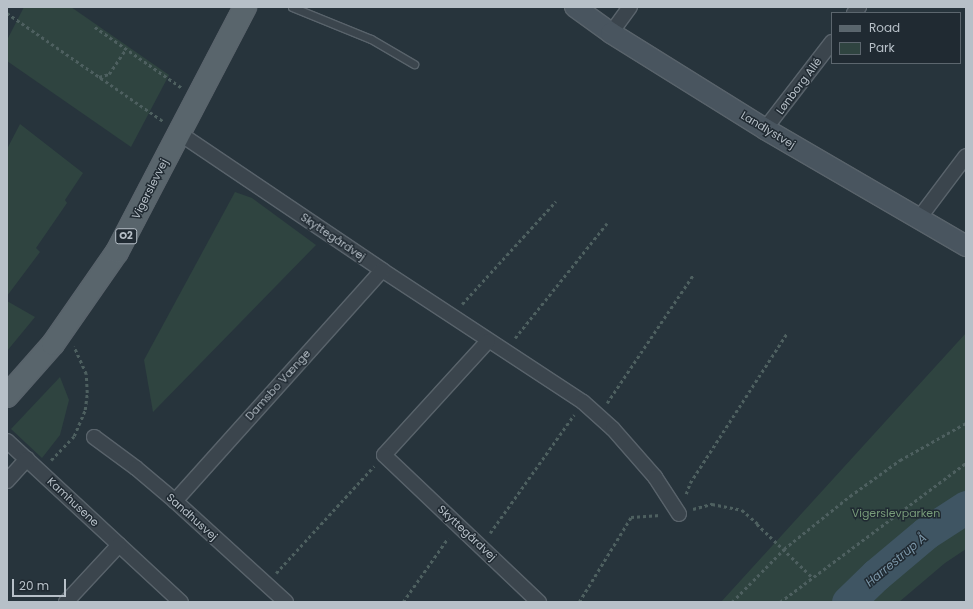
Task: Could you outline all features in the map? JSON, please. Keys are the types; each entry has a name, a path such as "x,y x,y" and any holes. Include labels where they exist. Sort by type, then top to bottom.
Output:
{"main road":[{"name":"Vigerslevvej","path":"7,396 62,333 117,252 245,7"}],"street":[{"name":"Landlystvej","path":"575,7 611,33 765,130 920,217 966,246"},
{"path":"611,33 630,7"},
{"name":"Lønborg Allé","path":"765,130 831,43"},
{"name":"Skyttegårdvej","path":"179,133 488,341 583,402 599,415 655,477 679,514"},
{"path":"920,217 966,156"},
{"name":"Damsbo Vænge","path":"174,500 382,270"},
{"path":"384,456 488,341"},
{"name":"Sandhusvej","path":"94,437 136,468 174,500 286,602"},
{"name":"Kamhusene","path":"7,441 181,602"},
{"name":"Skyttegårdvej","path":"384,456 539,601"},
{"path":"7,481 31,464"},
{"path":"66,602 119,545"}],"lane":[{"path":"292,7 371,39 414,64"}],"path":[{"path":"7,13 179,133"},
{"path":"95,27 197,98"},
{"path":"98,76 109,74 126,49"},
{"path":"451,316 556,201"},
{"path":"505,351 607,224"},
{"path":"599,415 693,275"},
{"path":"31,464 49,461 62,450 80,426 85,410 87,393 86,374 75,349 62,333"},
{"path":"679,514 690,483 787,333"},
{"path":"481,546 583,402"},
{"path":"732,602 784,549 850,496 900,460 966,423"},
{"path":"266,584 384,456"},
{"path":"780,602 966,462"},
{"path":"579,602 631,517 679,514 712,504 742,510 784,549 812,578"},
{"path":"403,602 457,524"}],"green space":[{"path":"24,7 71,7 169,75 131,147 7,61 7,40"},
{"path":"20,124 83,173 65,200 67,203 36,248 40,252 7,296 7,149"},
{"path":"235,192 252,198 316,245 153,412 144,360"},
{"path":"7,301 35,317 7,351"},
{"name":"Vigerslevparken","path":"966,333 966,549 945,563 899,602 721,602"},
{"path":"60,377 69,400 60,435 42,458 11,429"}],"waterway":[{"name":"Harrestrup Å","path":"848,602 876,575 926,533 966,507"}]}
